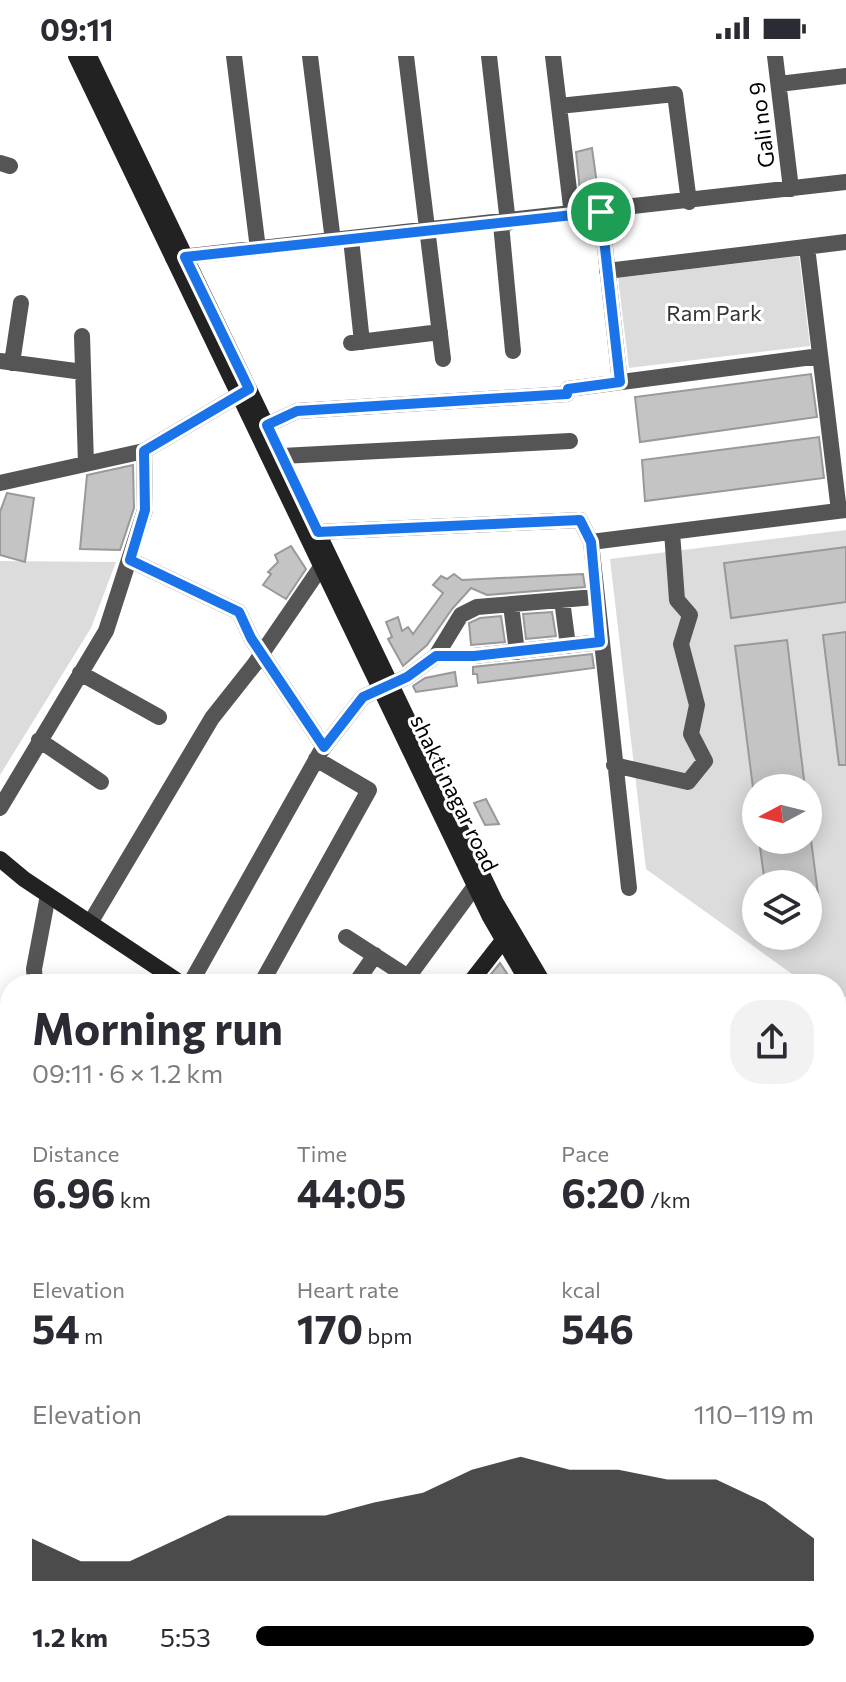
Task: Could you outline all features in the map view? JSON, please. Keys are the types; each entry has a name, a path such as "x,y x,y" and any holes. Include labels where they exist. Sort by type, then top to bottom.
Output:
{"main road":[{"name":"shakti nagar road","path":"76,56 244,392 321,567 386,688 475,886 507,935 525,974"},
{"path":"89,56 179,258"},
{"path":"244,392 267,425 386,688 507,935 536,974"},
{"path":"0,859 48,895 167,974"},
{"path":"477,974 507,935"}],"street":[{"path":"234,56 258,249"},
{"path":"310,56 333,241"},
{"path":"406,56 443,359"},
{"path":"489,56 513,351"},
{"path":"553,56 572,215"},
{"name":"Gali no 9","path":"775,56 791,189"},
{"path":"779,84 846,76"},
{"path":"559,106 675,94 689,202"},
{"path":"179,258 846,182"},
{"path":"601,212 620,382"},
{"path":"351,239 356,342 440,332"},
{"path":"607,271 846,242"},
{"path":"591,542 842,510 807,247"},
{"path":"21,303 6,362 83,372"},
{"path":"82,336 86,464"},
{"path":"267,425 297,411 567,394 568,389 820,356"},
{"path":"0,483 144,451 244,392"},
{"path":"282,456 570,441"},
{"path":"0,808 106,631 145,510 144,451"},
{"path":"318,532 580,520 591,542 629,888"},
{"path":"614,765 688,782 705,761 691,734 697,705 681,644 690,615 677,600 672,532"},
{"path":"130,560 239,612 251,638 263,653 320,753 369,790 267,974"},
{"path":"90,923 212,718 263,653 321,567"},
{"path":"196,974 320,753 363,697 386,688 436,656 461,615 477,607 595,597"},
{"path":"562,600 568,646"},
{"path":"511,605 517,652"},
{"path":"436,656 517,652 600,642"},
{"path":"80,673 159,717"},
{"path":"39,740 101,782"},
{"path":"410,974 475,886"},
{"path":"34,974 48,895"},
{"path":"346,937 404,974"},
{"path":"362,974 375,955"}],"green space":[{"name":"Ram Park","path":"799,256 810,346 629,368 618,278"},
{"path":"846,530 846,974 792,974 759,950 822,950 822,870 742,870 742,938 646,869 610,559"},
{"path":"0,561 116,562 91,628 0,775"}],"building":[{"path":"592,148 599,199 581,201 576,152"},
{"path":"811,374 817,417 640,442 635,397"},
{"path":"819,437 824,478 645,501 642,460"},
{"path":"133,465 134,508 120,550 80,549 87,475"},
{"path":"7,493 34,498 25,562 0,555 0,512"},
{"path":"291,546 306,569 286,599 263,585 271,574 268,572 278,562 275,555"},
{"path":"846,547 846,602 731,618 724,563"},
{"path":"454,574 462,580 583,574 585,587 487,595 471,588 427,645 403,666 388,639 392,637 386,622 398,617 402,631 408,627 413,634 443,593 433,585 441,576 447,579"},
{"path":"552,612 556,636 526,639 523,614"},
{"path":"501,616 505,642 471,645 469,623 480,618"},
{"path":"846,632 846,765 839,765 823,635"},
{"path":"787,640 803,774 751,774 735,646"},
{"path":"592,654 594,668 478,683 477,674 473,674 473,667"},
{"path":"455,672 457,686 416,692 413,686 425,678"},
{"path":"486,799 499,824 485,825 474,803"},
{"path":"761,854 813,854 815,870 763,870"},
{"path":"500,963 507,974 491,974"}],"route":[{"path":"601,212 620,382 568,389 567,394 297,411 267,425 318,532 580,520 591,542 600,642 474,656 436,656 407,677 363,697 324,747 251,638 239,612 130,560 145,510 144,451 249,389 185,257 601,212"}]}
